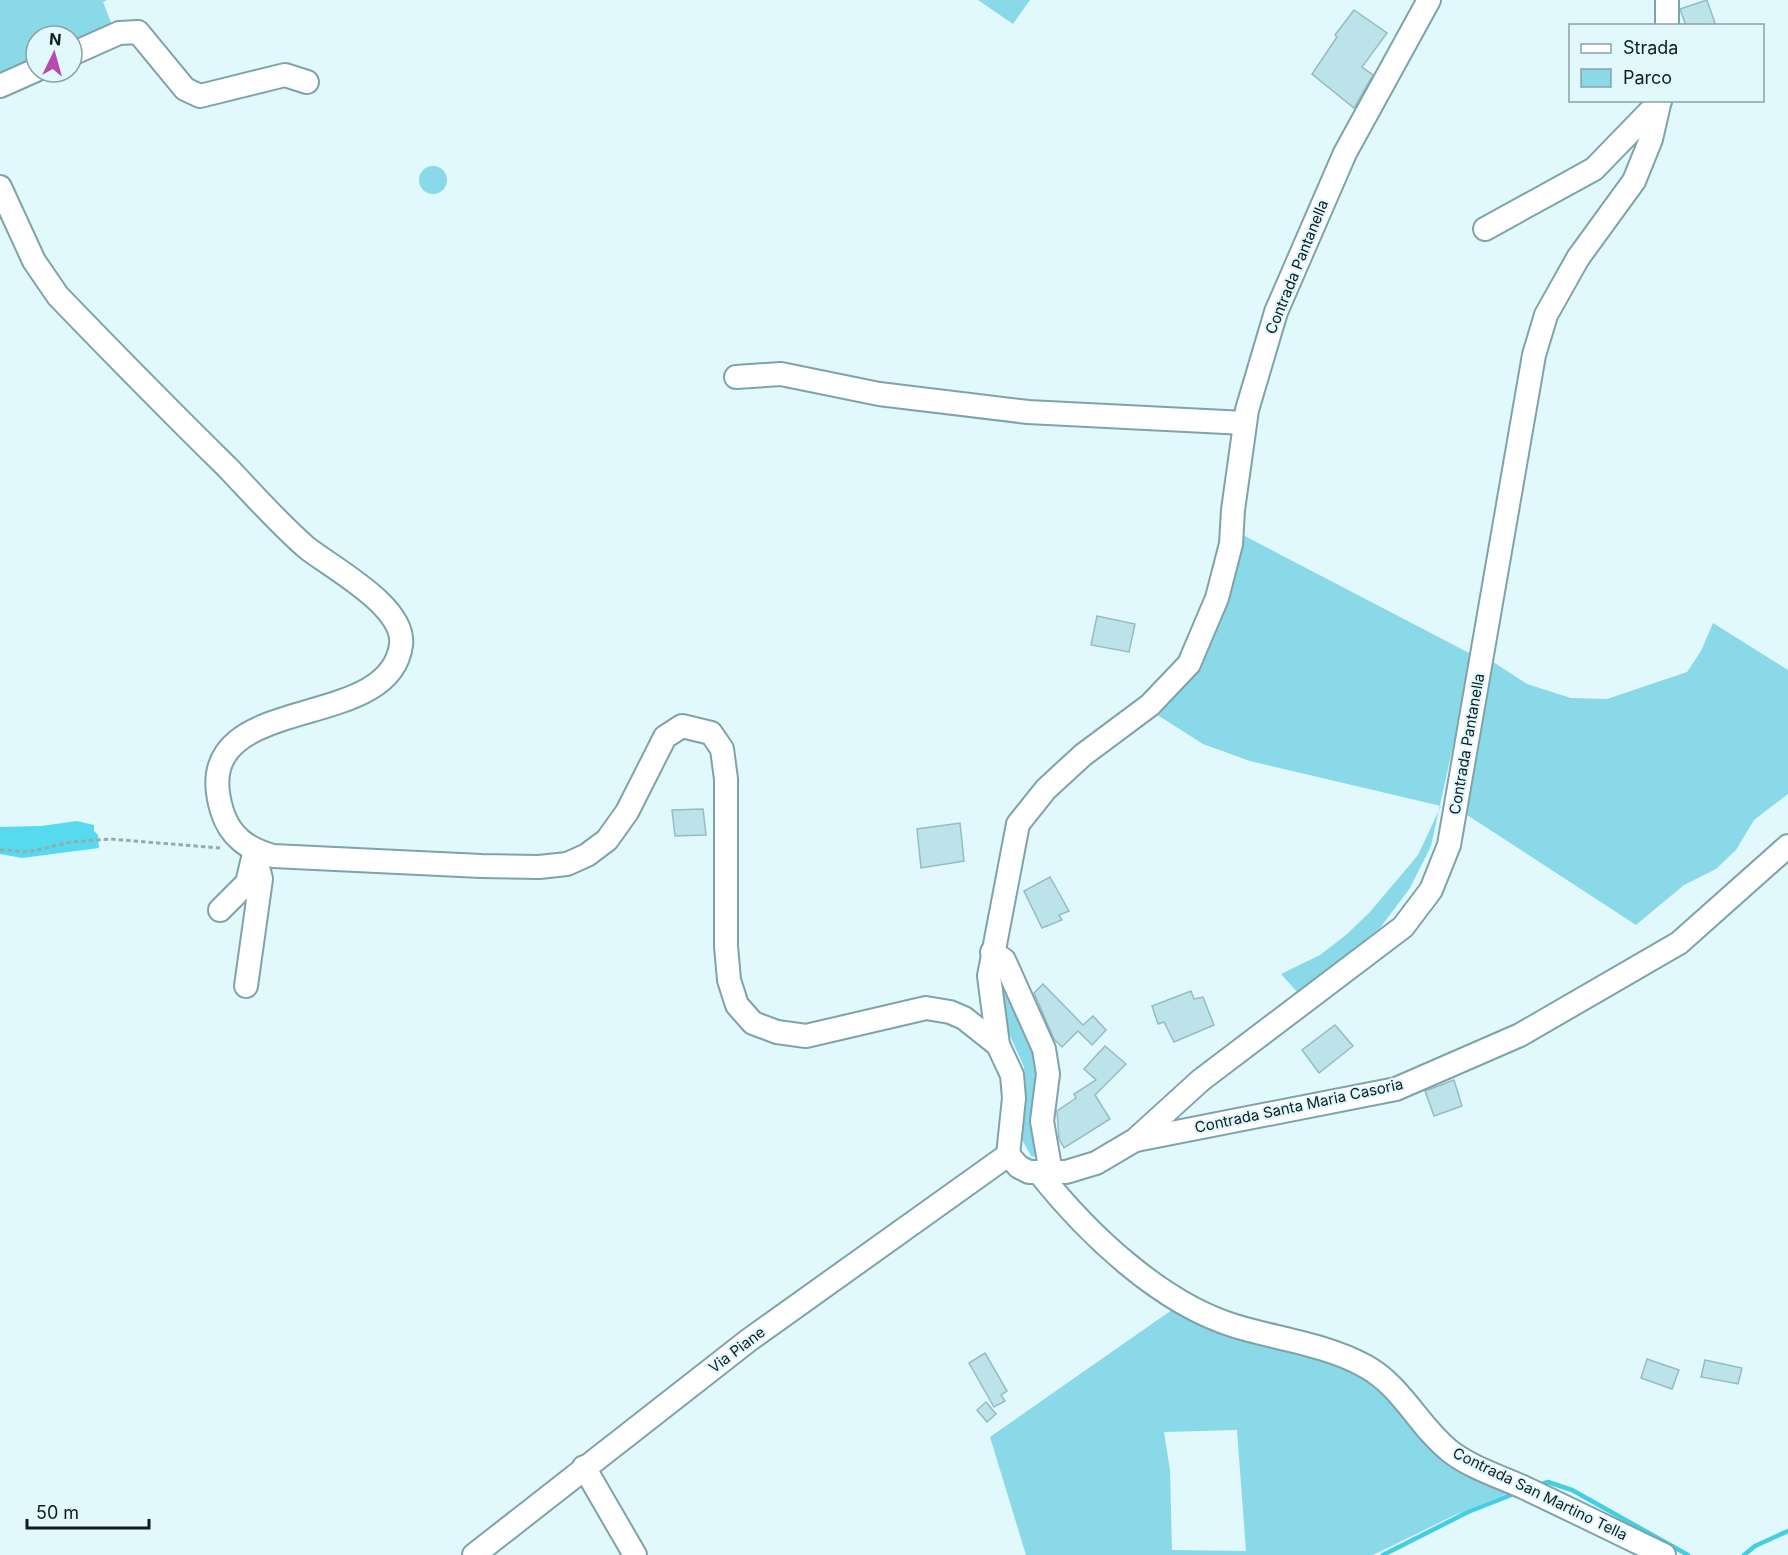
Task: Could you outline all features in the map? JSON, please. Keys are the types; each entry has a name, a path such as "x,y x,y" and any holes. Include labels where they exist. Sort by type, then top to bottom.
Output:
{"street":[{"name":"Contrada Pantanella","path":"998,1045 988,976 1018,825 1046,789 1083,756 1150,705 1189,664 1217,598 1231,544 1245,423 1276,312 1345,153 1429,0"},
{"path":"1667,0 1667,24"},
{"path":"84,49 119,33 138,32 185,89 200,96 285,75 307,82"},
{"path":"0,86 24,75"},
{"path":"1485,229 1594,169 1659,102"},
{"name":"Contrada Pantanella","path":"1046,1173 1066,1172 1096,1163 1135,1140 1201,1080 1403,927 1431,890 1449,845 1534,355 1546,315 1578,258 1634,181 1651,139 1660,102"},
{"path":"0,187 34,261 58,296 306,546 387,607 400,631 401,644 394,668 376,687 248,733 228,750 216,774 218,799 225,820 246,846 261,879 246,986"},
{"path":"736,376 781,374 879,394 1028,412 1245,423"},
{"path":"246,846 273,856 481,866 539,867 567,864 587,855 607,840 627,812 665,737 682,726 711,733 722,749 726,779 726,946 729,980 737,1005 753,1023 777,1032 806,1036 926,1008 939,1009 964,1018 998,1045 1011,1075 1014,1098 1008,1155 1019,1167 1046,1173 1042,1121 1048,1074 1044,1049 1004,960 992,952"},
{"path":"220,910 247,883 246,846"},
{"name":"Contrada Santa Maria Casoria","path":"1135,1140 1395,1089 1520,1035 1679,943 1788,846"},
{"name":"Via Piane","path":"474,1555 749,1340 1008,1155"},
{"name":"Contrada San Martino Tella","path":"1046,1173 1064,1203 1107,1245 1169,1294 1201,1313 1234,1326 1335,1353 1365,1366 1389,1383 1452,1453 1664,1555"},
{"path":"584,1467 635,1555"}],"path":[{"path":"0,850 28,852 71,842 110,839 214,849 246,846"}],"green space":[{"path":"0,0 107,0 103,2 112,25 84,38 84,24 24,24 24,64 0,75"},
{"path":"978,0 1030,0 1013,24"},
{"path":"433,166 443,170 447,180 443,190 433,194 423,190 419,180 423,170"},
{"path":"1241,534 1473,655 1440,806 1250,761 1203,744 1156,714"},
{"path":"1713,623 1788,670 1788,794 1754,820 1736,850 1716,869 1684,885 1636,925 1461,811 1487,658 1527,684 1571,698 1607,699 1687,672 1701,651"},
{"path":"1439,811 1431,846 1410,888 1380,928 1298,993 1281,974 1320,955 1370,912 1418,855"},
{"path":"1001,979 1037,1045 1038,1154 1035,1157 1031,1156 1020,1136 1026,1090 1024,1067 1004,1022"},
{"path":"1179,1305 1360,1371 1517,1490 1455,1515 1373,1555 1026,1555 990,1437","holes":["1237,1430 1246,1551 1172,1550 1170,1470 1164,1432"]}],"shaded area":[{"path":"77,821 94,825 99,848 22,858 0,854 0,827 41,826"}],"building":[{"path":"1707,0 1715,24 1685,24 1680,9"},
{"path":"1354,10 1387,33 1362,67 1373,75 1354,108 1312,74 1337,37 1335,35"},
{"path":"1097,616 1135,624 1129,652 1091,645"},
{"path":"703,809 706,835 675,836 672,810"},
{"path":"960,823 964,861 921,868 917,829"},
{"path":"1050,877 1069,911 1059,915 1062,920 1042,928 1024,891"},
{"path":"1043,984 1083,1025 1093,1016 1106,1030 1092,1045 1078,1031 1062,1047 1054,1039 1034,993"},
{"path":"1191,991 1194,999 1203,997 1214,1025 1174,1042 1164,1022 1158,1024 1152,1006"},
{"path":"1335,1025 1353,1046 1319,1073 1302,1050"},
{"path":"1105,1046 1126,1064 1095,1095 1110,1119 1064,1148 1059,1139 1057,1111 1076,1098 1074,1094 1096,1080 1084,1069"},
{"path":"1454,1080 1462,1106 1434,1116 1425,1091"},
{"path":"985,1353 1007,1391 1001,1395 1005,1401 994,1407 969,1363"},
{"path":"1647,1359 1679,1370 1672,1389 1641,1378"},
{"path":"1705,1360 1742,1368 1738,1384 1701,1377"},
{"path":"986,1402 996,1414 987,1422 977,1410"}],"waterway":[{"path":"1539,1485 1548,1482 1572,1490 1688,1555"},
{"path":"1383,1555 1468,1512 1516,1493"},
{"path":"1744,1555 1755,1546 1788,1531"}]}
